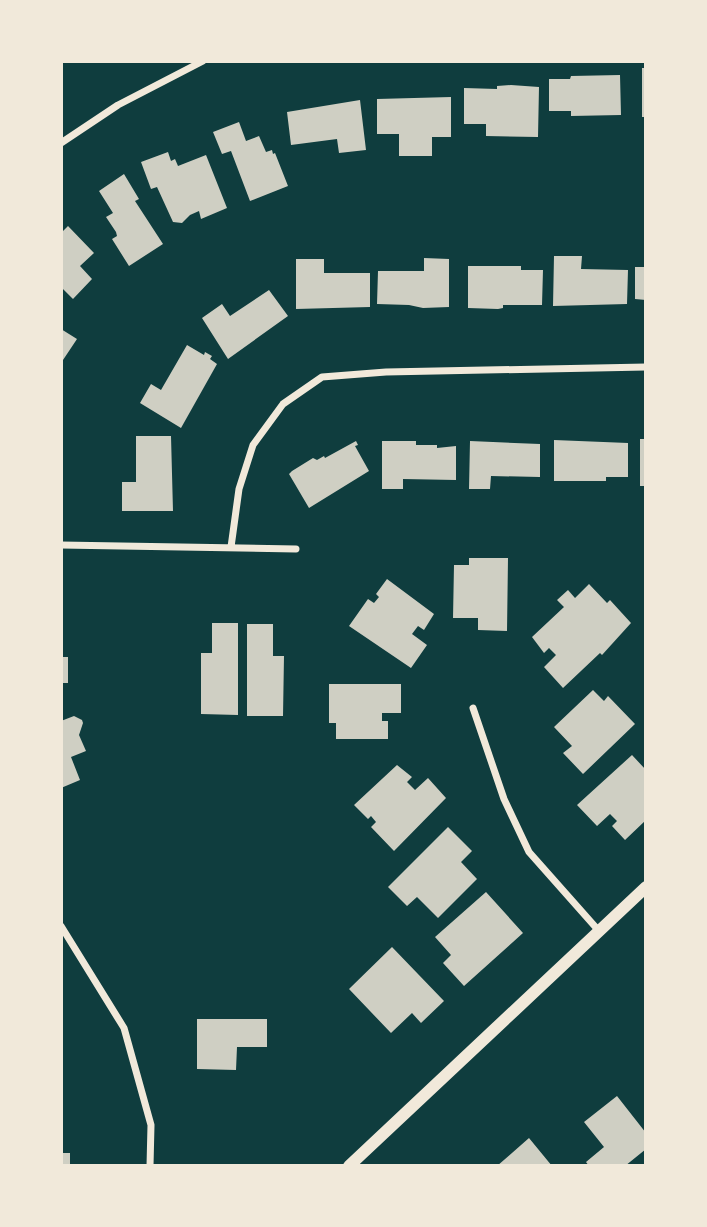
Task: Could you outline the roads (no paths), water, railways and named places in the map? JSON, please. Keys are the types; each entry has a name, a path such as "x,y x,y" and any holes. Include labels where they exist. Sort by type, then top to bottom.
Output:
{"street":[{"path":"61,143 117,105 202,61"},
{"path":"232,547 239,489 253,445 283,404 322,377 386,372 646,367"},
{"path":"61,545 296,549"},
{"path":"473,708 504,799 529,852 599,931"},
{"path":"349,1166 646,887"},
{"path":"61,926 124,1028 151,1125 150,1166"}]}
